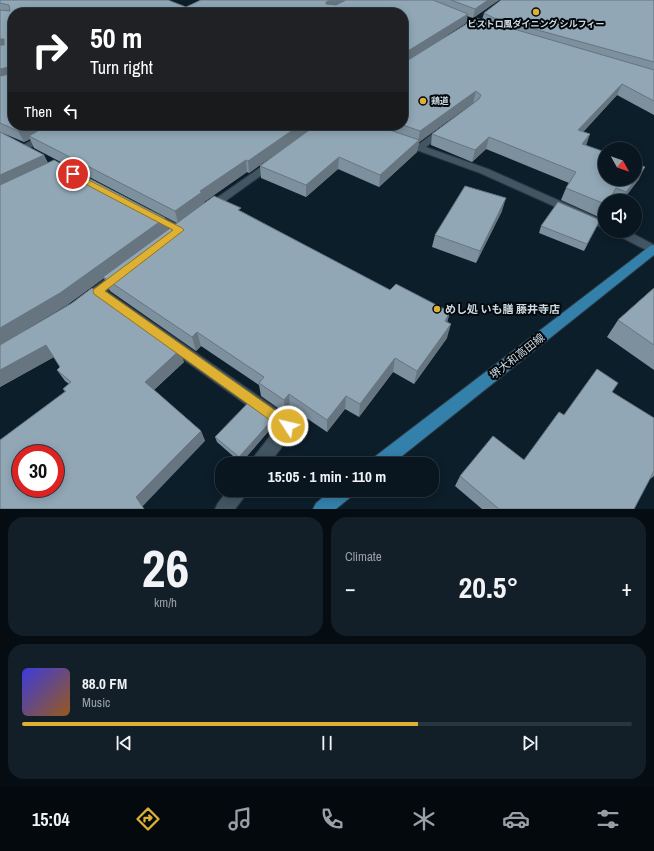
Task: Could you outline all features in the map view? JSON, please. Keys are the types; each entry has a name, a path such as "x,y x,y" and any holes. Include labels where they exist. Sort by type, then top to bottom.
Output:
{"main road":[{"name":"堺大和高田線","path":"388,457 654,249"},
{"path":"322,509 337,497"}],"street":[{"path":"446,11 496,32"},
{"path":"419,148 455,120"},
{"path":"23,148 56,130"},
{"path":"390,138 484,171 598,222"},
{"path":"11,142 35,155"},
{"path":"198,216 280,157"},
{"path":"139,209 183,227 167,239"},
{"path":"633,238 654,249"},
{"path":"72,310 129,268"},
{"path":"98,291 288,426 264,457"},
{"path":"224,509 233,497"}],"building":[{"path":"0,0 168,0 186,7 201,0 331,0 326,2 326,4 336,5 346,0 433,0 468,14 408,51 408,8 10,8 9,5 0,3"},
{"path":"451,0 488,0 475,9"},
{"path":"501,0 654,0 654,62 494,18 484,13"},
{"path":"0,10 8,11 8,67 0,69 0,45 4,45 4,39 0,39"},
{"path":"476,18 654,70 654,101 622,84 578,130 590,134 582,144 598,150 598,186 631,186 626,192 616,188 613,194 598,194 598,201 566,188 576,172 489,137 475,150 432,134 479,99 481,95 476,91 420,131 408,127 408,60"},
{"path":"8,74 8,127 0,123 0,76"},
{"path":"39,130 293,130 248,161 246,160 200,191 202,192 175,211 29,136"},
{"path":"309,130 390,130 419,140 380,175 339,157 306,185 260,166"},
{"path":"0,132 44,155 0,175"},
{"path":"54,160 165,218 60,293 0,328 0,185"},
{"path":"465,186 506,198 480,251 435,235"},
{"path":"214,196 241,208 238,210 390,290 396,284 450,312 445,321 451,324 417,371 395,358 360,404 346,396 327,420 289,394 284,400 259,383 264,377 197,332 192,337 103,277"},
{"path":"558,202 598,219 598,224 587,244 541,226"},
{"path":"92,288 180,350 145,382 201,431 136,497 144,509 0,509 0,440 66,391 63,389 71,382 57,370 60,367 46,345 0,370 0,345 72,303"},
{"path":"654,288 654,345 618,320"},
{"path":"597,369 618,383 612,392 654,418 654,471 634,509 499,509 460,476 493,436 524,460 559,412 564,415"},
{"path":"248,403 272,420 239,457 215,437"}],"place":[{"name":"ビストロ風ダイニング シルフィー","path":"536,12"},
{"name":"鶏道","path":"423,101"},
{"name":"めし処 いも膳 藤井寺店","path":"437,309"}],"route":[{"path":"73,174 179,230 98,291 288,426"}]}
